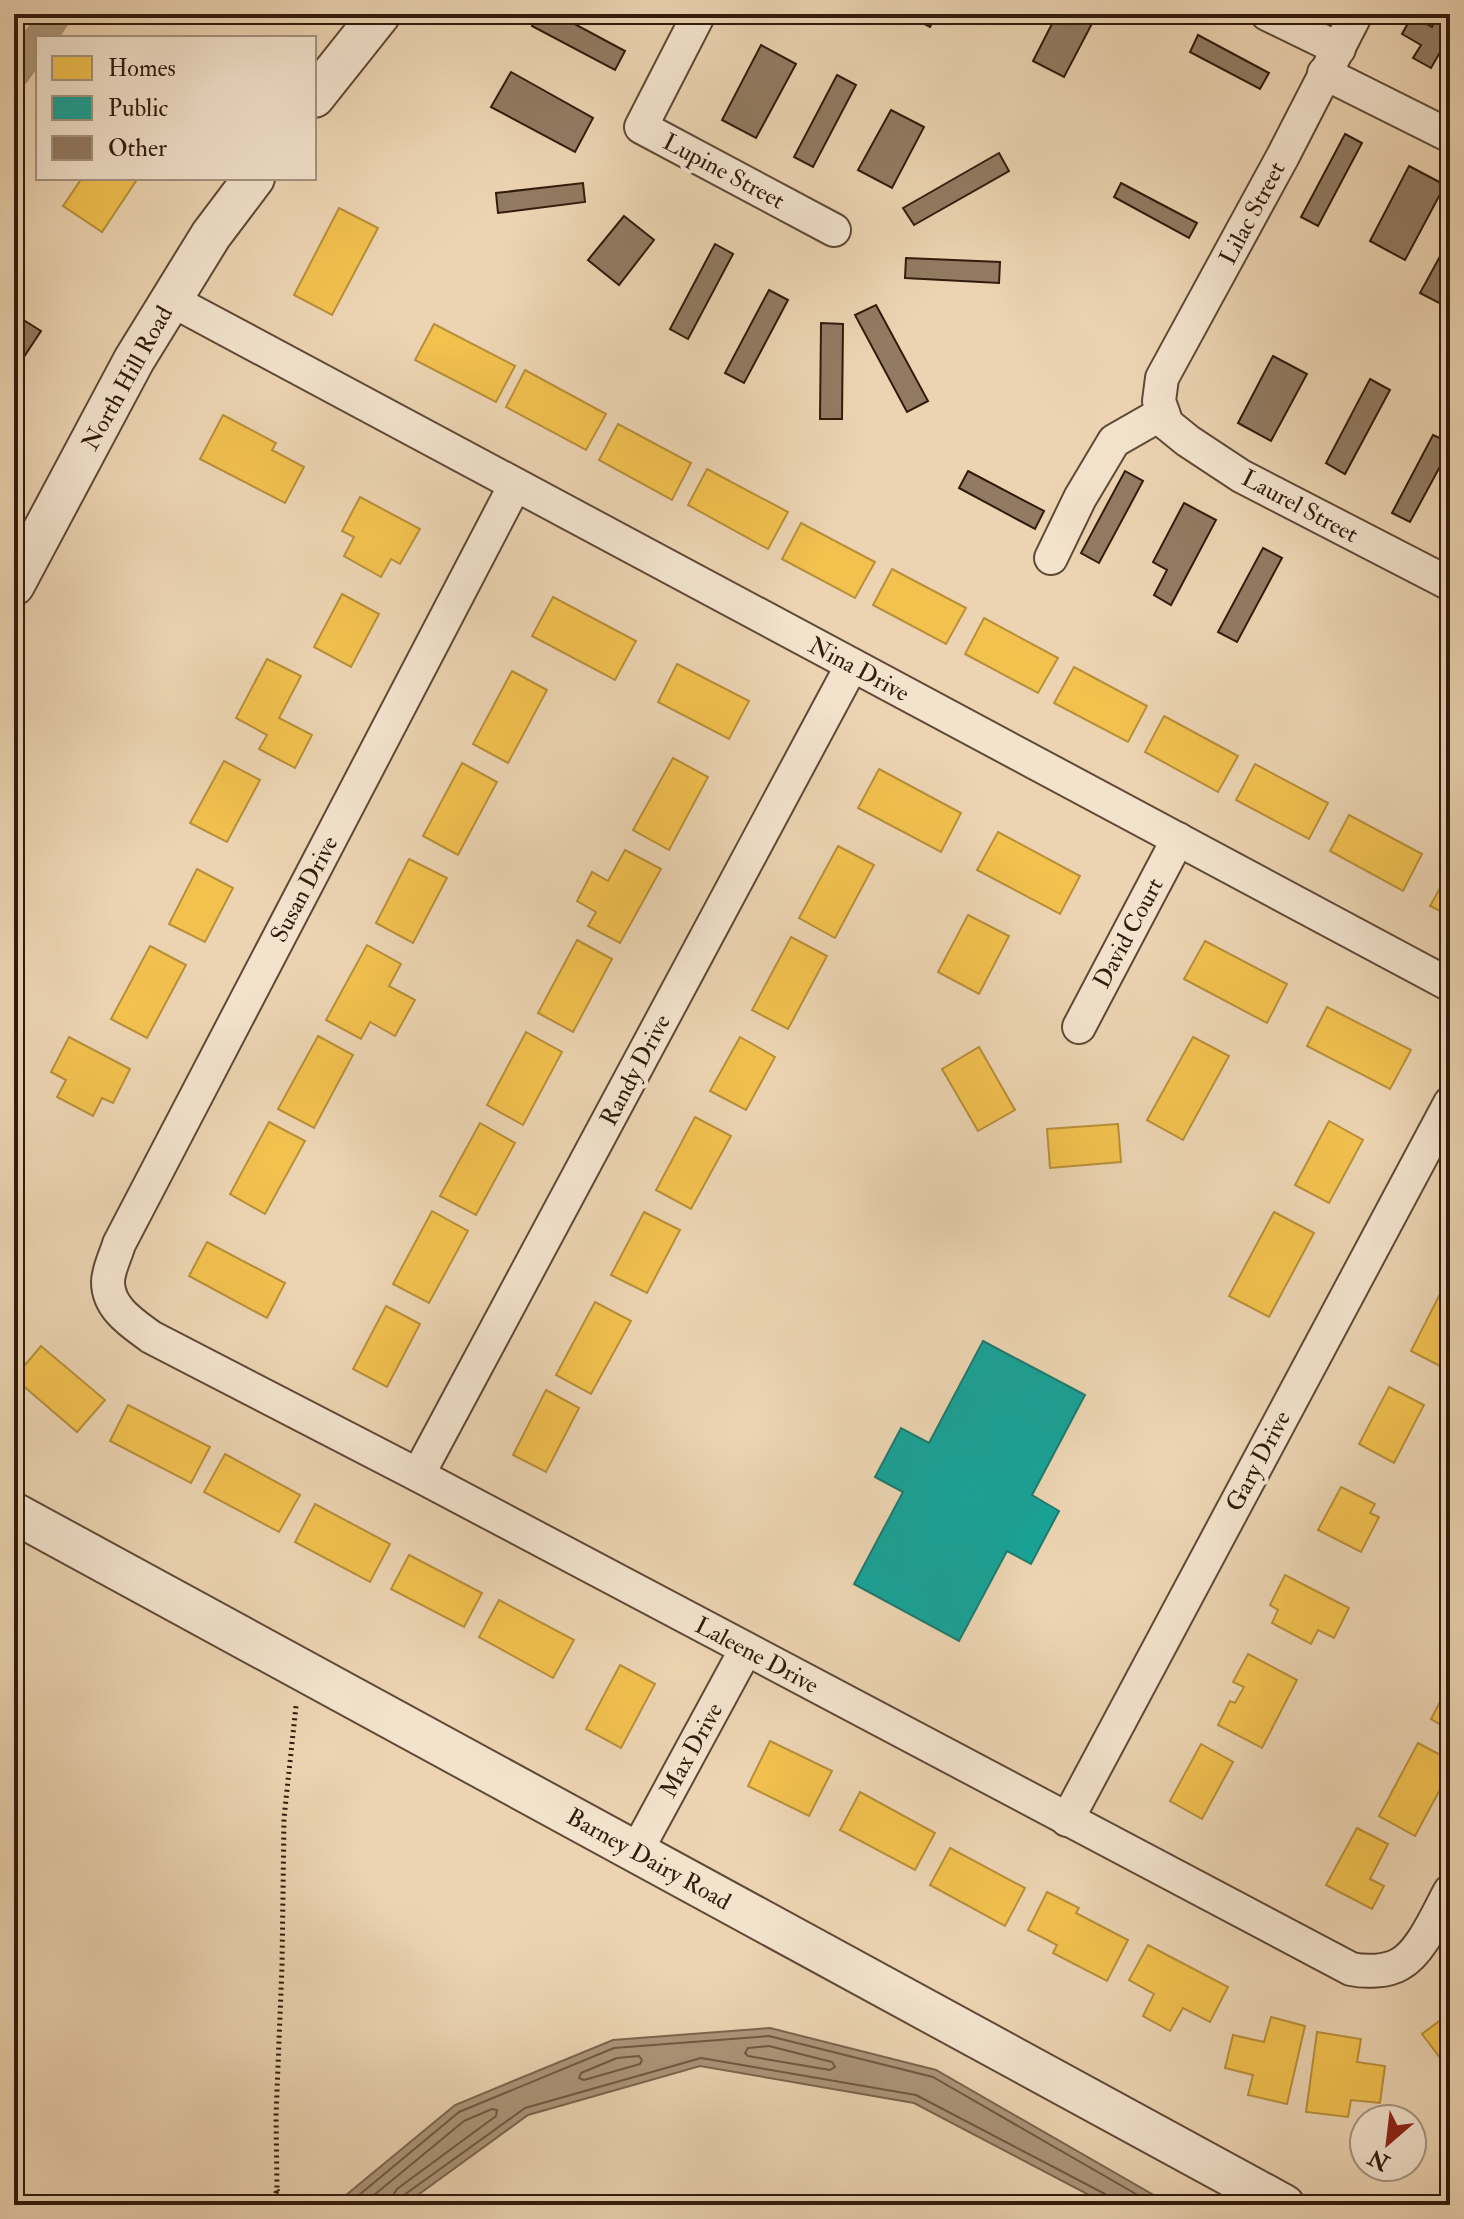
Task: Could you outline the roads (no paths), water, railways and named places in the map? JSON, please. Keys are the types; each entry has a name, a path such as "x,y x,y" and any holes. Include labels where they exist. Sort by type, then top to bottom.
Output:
{"street":[{"path":"316,94 380,14"},
{"name":"Lupine Street","path":"699,14 641,127 834,230"},
{"path":"1267,14 1332,61 1450,136"},
{"name":"Lilac Street","path":"1163,413 1159,401 1162,378 1356,14"},
{"name":"North Hill Road","path":"14,585 134,360 211,235 252,180"},
{"name":"Nina Drive","path":"171,300 1450,985"},
{"path":"1051,558 1080,498 1114,441 1163,413"},
{"name":"Laurel Street","path":"1163,413 1167,424 1188,441 1241,476 1450,584"},
{"name":"Susan Drive","path":"111,1297 108,1281 119,1244 515,485"},
{"name":"Randy Drive","path":"418,1475 852,665"},
{"name":"David Court","path":"1079,1027 1178,839"},
{"name":"Gary Drive","path":"1067,1820 1450,1103"},
{"name":"Laleene Drive","path":"111,1297 124,1317 151,1337 1351,1969 1369,1972 1400,1964 1423,1941 1450,1891"},
{"name":"Barney Dairy Road","path":"14,1513 1284,2205"},
{"name":"Max Drive","path":"636,1852 746,1649"}],"water":[{"path":"770,2028 936,2070 1171,2205 1108,2205 914,2103 700,2066 528,2115 404,2205 334,2205 455,2105 613,2040"}],"waterway":[{"path":"41,36 56,14"},
{"path":"14,73 36,43"}]}
